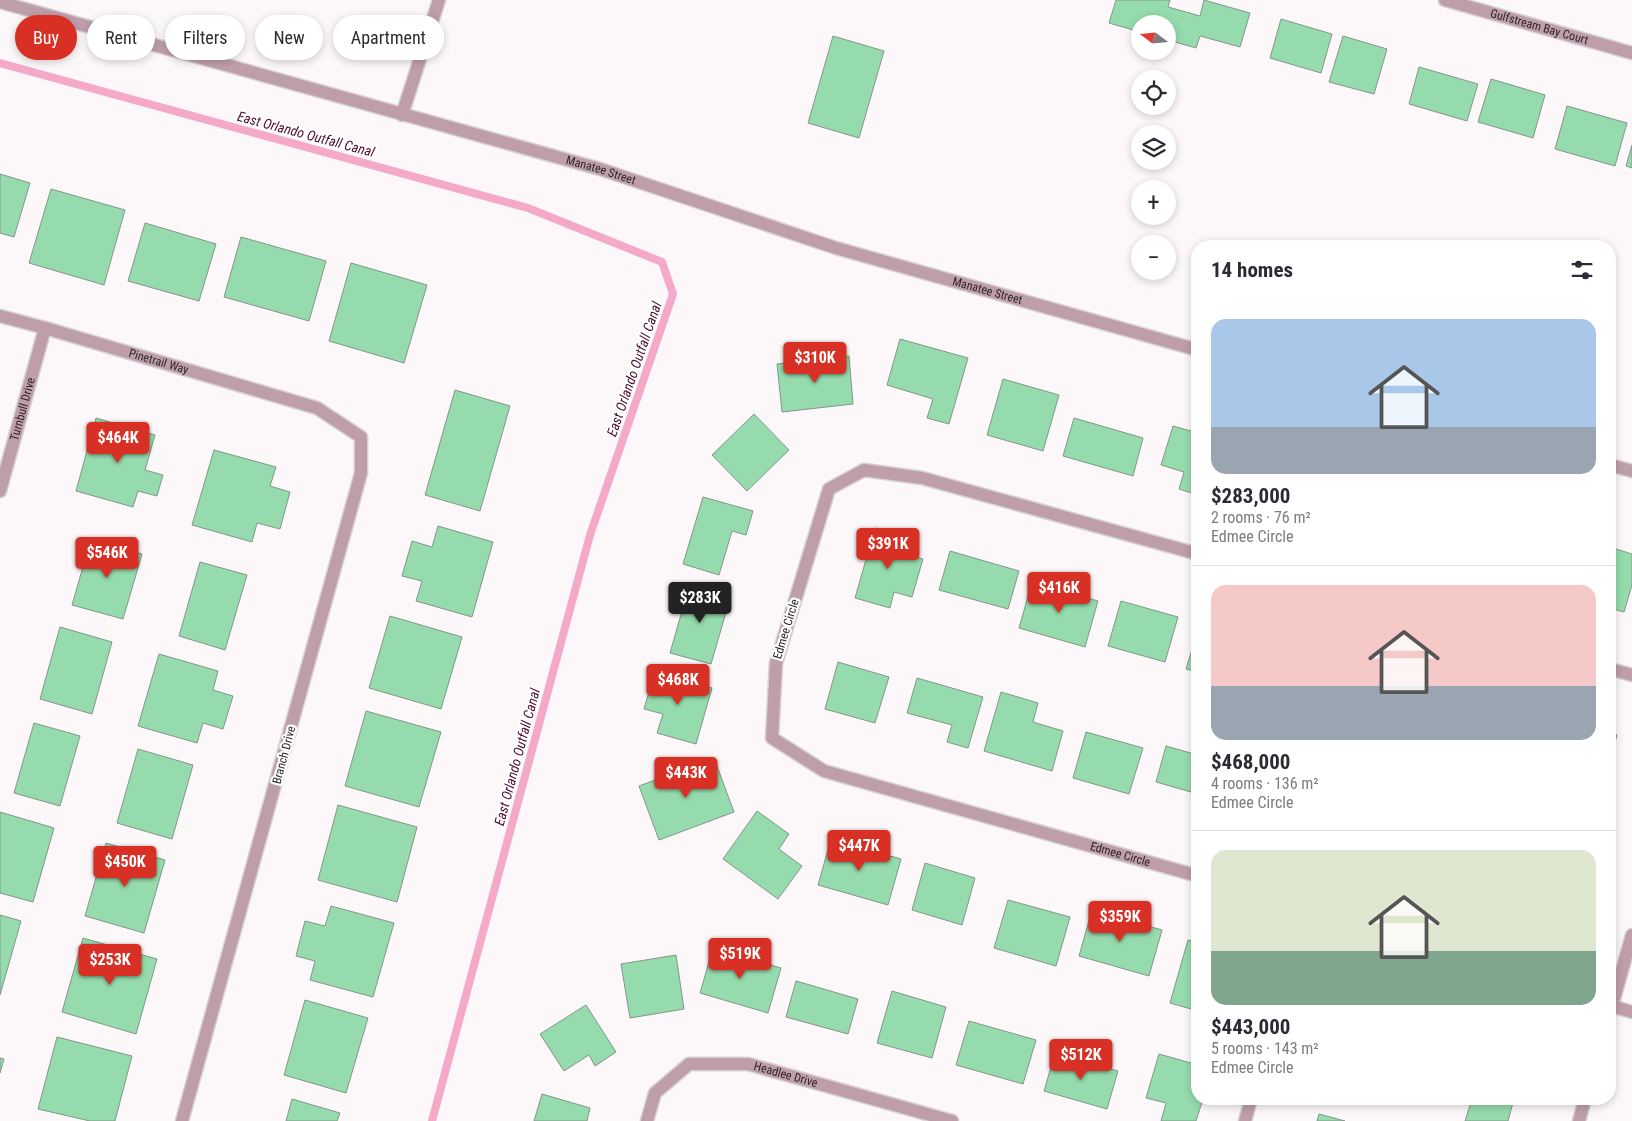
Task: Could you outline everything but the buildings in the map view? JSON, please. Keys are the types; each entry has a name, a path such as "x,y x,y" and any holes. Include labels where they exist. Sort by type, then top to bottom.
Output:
{"street":[{"path":"402,115 439,0"},
{"name":"Gulfstream Bay Court","path":"1445,0 1632,53"},
{"name":"Manatee Street","path":"0,2 600,169 836,248 1191,348"},
{"name":"Pinetrail Way","path":"0,316 317,408"},
{"name":"Turnbull Drive","path":"0,492 45,328"},
{"name":"Branch Drive","path":"182,1121 361,473 361,437 317,408"},
{"path":"1616,467 1632,471"},
{"name":"Edmee Circle","path":"1191,552 922,478 864,470 829,488 776,663 772,738 824,771 1191,874"},
{"path":"1616,671 1632,675"},
{"path":"1616,992 1632,935"},
{"path":"1616,1010 1632,1012"},
{"name":"Headlee Drive","path":"647,1121 655,1093 689,1064 748,1064 952,1121"},
{"path":"1245,1121 1249,1105"},
{"path":"1579,1121 1583,1105"}],"waterway":[{"name":"East Orlando Outfall Canal","path":"0,63 528,208 662,262 673,294 590,535 432,1121"}]}
